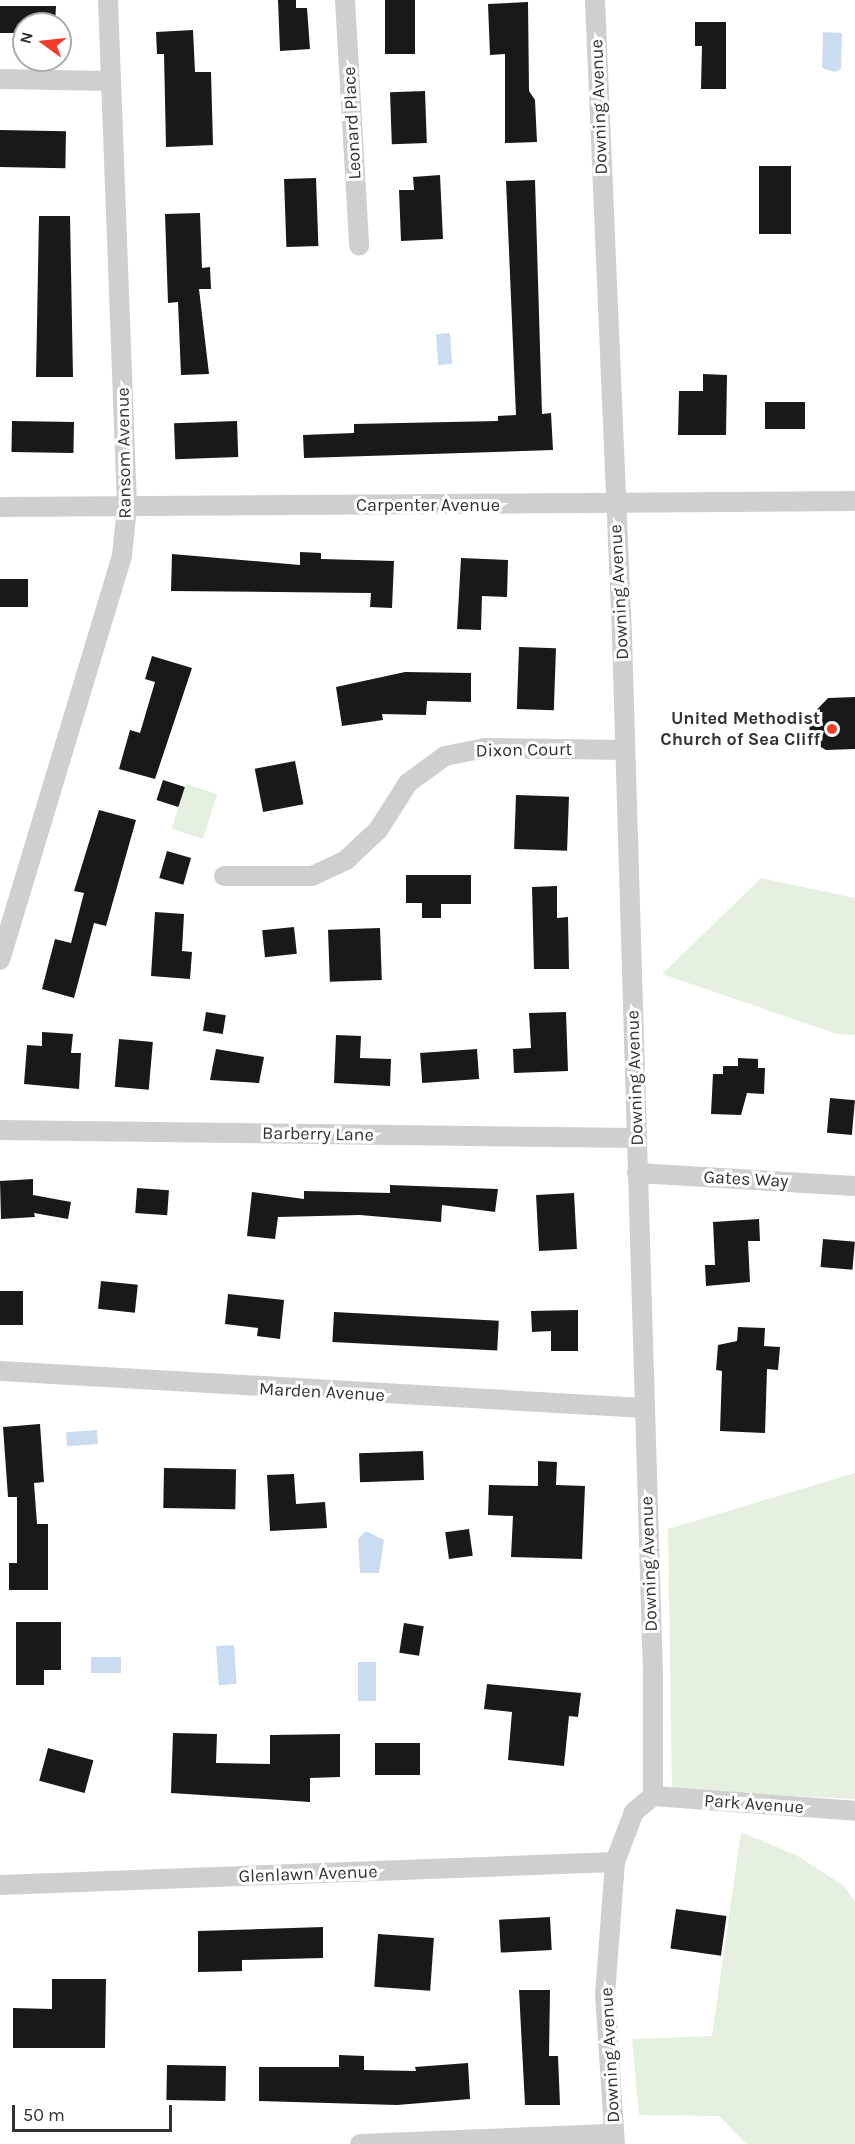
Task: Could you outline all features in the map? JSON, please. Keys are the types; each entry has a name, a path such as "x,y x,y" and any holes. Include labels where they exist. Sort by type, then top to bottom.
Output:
{"street":[{"name":"Ransom Avenue","path":"0,960 8,909 122,556 127,506 108,0"},
{"name":"Leonard Place","path":"345,0 358,246"},
{"name":"Downing Avenue","path":"595,0 637,1138 653,1796 634,1812 615,1862 605,1995 614,2139"},
{"path":"0,79 111,81"},
{"name":"Carpenter Avenue","path":"0,507 855,501"},
{"name":"Dixon Court","path":"224,876 324,873 346,860 378,830 408,783 445,756 485,747 624,750"},
{"name":"Barberry Lane","path":"0,1130 637,1138"},
{"name":"Gates Way","path":"638,1173 855,1186"},
{"name":"Marden Avenue","path":"0,1371 644,1408"},
{"name":"Park Avenue","path":"653,1796 855,1811"},
{"name":"Glenlawn Avenue","path":"0,1885 615,1862"},
{"path":"360,2144 614,2139"}],"green space":[{"path":"186,784 217,794 203,839 171,829"},
{"path":"761,878 855,898 855,1035 837,1034 662,974"},
{"path":"855,1473 855,1799 672,1790 668,1529"},
{"path":"741,1832 796,1855 843,1885 855,1901 855,2144 746,2144 719,2116 639,2115 632,2039 712,2036"}],"water":[{"path":"823,32 842,33 841,69 835,72 822,68"},
{"path":"450,333 452,364 438,365 436,334"},
{"path":"97,1430 98,1444 67,1446 66,1432"},
{"path":"366,1531 384,1540 379,1573 360,1573 358,1539"},
{"path":"234,1645 237,1684 219,1685 216,1646"},
{"path":"91,1657 121,1657 121,1673 91,1673"},
{"path":"358,1662 376,1662 376,1701 358,1701"}],"building":[{"path":"278,0 296,0 296,8 307,8 310,49 280,51"},
{"path":"385,0 415,0 415,54 385,54"},
{"path":"528,2 529,91 535,100 537,142 505,143 505,54 490,55 488,4"},
{"path":"0,6 56,6 56,12 12,12 12,33 0,33"},
{"path":"695,22 726,22 726,89 701,89 702,46 695,46"},
{"path":"193,30 195,72 211,72 213,145 166,147 164,54 157,54 156,32"},
{"path":"425,91 427,143 392,144 390,92"},
{"path":"0,130 66,131 65,168 0,167"},
{"path":"759,166 791,166 791,234 759,234"},
{"path":"440,175 443,239 401,241 399,190 414,190 413,177"},
{"path":"316,178 318,246 286,247 284,179"},
{"path":"535,180 542,414 551,413 553,450 304,458 303,435 354,433 354,424 498,421 498,416 516,415 506,181"},
{"path":"200,213 202,268 210,267 211,289 199,289 209,374 181,375 178,302 168,303 165,214"},
{"path":"39,216 70,216 73,377 36,377"},
{"path":"703,374 727,375 726,435 678,435 679,391 703,391"},
{"path":"765,402 805,402 805,429 765,429"},
{"path":"12,421 74,422 73,453 11,452"},
{"path":"237,421 238,457 175,459 174,423"},
{"path":"300,552 321,553 321,559 394,561 392,608 370,607 371,593 171,591 172,554 300,565"},
{"path":"461,558 508,560 507,597 482,596 481,630 457,629"},
{"path":"0,579 28,579 28,607 0,607"},
{"path":"519,647 556,648 554,710 517,709"},
{"path":"152,656 192,668 155,779 119,769 130,730 140,733 155,682 145,679"},
{"path":"405,672 471,673 471,702 427,701 426,715 382,714 383,720 342,726 336,687"},
{"name":"United Methodist Church of Sea Cliff","path":"855,697 855,749 826,750 810,741 809,718 828,698"},
{"path":"295,761 303,804 263,812 255,769"},
{"path":"163,780 185,787 178,807 157,800"},
{"path":"516,795 569,797 567,851 514,849"},
{"path":"99,810 136,820 106,926 94,923 74,998 42,989 55,939 71,943 84,893 74,891"},
{"path":"167,851 191,858 183,885 159,878"},
{"path":"406,875 471,875 471,904 441,904 441,918 422,918 422,903 406,903"},
{"path":"557,886 557,918 568,917 569,969 534,969 532,887"},
{"path":"155,912 184,914 182,951 192,952 190,979 151,976"},
{"path":"294,927 297,954 265,957 262,930"},
{"path":"380,928 382,980 330,982 328,930"},
{"path":"206,1012 226,1015 223,1034 203,1031"},
{"path":"566,1012 568,1071 514,1073 513,1049 531,1048 529,1013"},
{"path":"42,1032 73,1034 71,1053 81,1053 79,1089 24,1084 27,1045 42,1046"},
{"path":"336,1035 361,1036 360,1058 391,1059 390,1086 334,1083"},
{"path":"119,1039 153,1042 149,1090 115,1087"},
{"path":"216,1049 264,1057 259,1083 210,1080"},
{"path":"477,1049 479,1079 422,1083 420,1053"},
{"path":"738,1058 758,1059 758,1068 765,1068 764,1094 747,1093 741,1115 711,1114 713,1074 723,1074 723,1066 738,1066"},
{"path":"830,1098 855,1100 852,1135 827,1133"},
{"path":"33,1179 33,1195 71,1202 68,1219 34,1213 35,1217 1,1219 0,1181"},
{"path":"390,1185 498,1189 495,1212 442,1205 441,1222 360,1215 278,1217 275,1239 247,1236 252,1192 304,1199 304,1191 390,1193"},
{"path":"137,1188 169,1190 167,1215 135,1213"},
{"path":"574,1193 577,1249 539,1251 536,1195"},
{"path":"759,1219 760,1241 748,1241 750,1282 706,1286 705,1265 715,1265 713,1222"},
{"path":"823,1239 855,1242 852,1270 821,1267"},
{"path":"101,1281 138,1285 135,1313 98,1309"},
{"path":"0,1291 23,1291 23,1325 0,1325"},
{"path":"228,1294 284,1300 280,1339 257,1336 258,1328 225,1324"},
{"path":"578,1310 578,1351 551,1351 551,1331 532,1332 531,1311"},
{"path":"334,1312 499,1321 497,1351 332,1342"},
{"path":"738,1327 765,1328 764,1346 780,1347 778,1370 767,1369 765,1433 720,1431 722,1371 716,1370 718,1345 737,1341"},
{"path":"40,1424 44,1482 34,1483 37,1524 48,1524 48,1590 9,1590 9,1563 17,1563 17,1497 8,1497 3,1427"},
{"path":"423,1451 424,1480 360,1482 359,1453"},
{"path":"538,1461 557,1462 556,1485 585,1486 582,1559 511,1557 513,1516 488,1515 489,1485 538,1486"},
{"path":"164,1468 236,1469 235,1509 163,1508"},
{"path":"294,1474 296,1504 325,1502 327,1528 270,1531 267,1475"},
{"path":"469,1529 473,1556 449,1559 445,1532"},
{"path":"16,1622 61,1622 61,1670 44,1670 44,1685 16,1685"},
{"path":"404,1623 424,1626 419,1656 399,1653"},
{"path":"487,1684 581,1693 578,1717 569,1716 564,1766 508,1760 512,1712 484,1709"},
{"path":"173,1733 217,1734 216,1763 270,1764 270,1735 340,1734 340,1777 310,1778 310,1802 171,1793"},
{"path":"375,1743 420,1743 420,1775 375,1775"},
{"path":"48,1748 93,1760 85,1793 39,1781"},
{"path":"676,1909 727,1916 721,1956 670,1949"},
{"path":"550,1917 552,1950 501,1953 499,1920"},
{"path":"323,1927 323,1958 242,1960 242,1971 198,1972 198,1931"},
{"path":"378,1934 434,1938 430,1991 374,1987"},
{"path":"52,1979 106,1979 105,2048 13,2048 13,2008 52,2009"},
{"path":"519,1990 550,1990 549,2056 558,2056 560,2105 525,2105"},
{"path":"339,2055 364,2056 364,2070 416,2071 415,2067 468,2063 470,2099 397,2105 259,2101 259,2067 339,2067"},
{"path":"167,2065 226,2066 225,2101 166,2100"}],"place":[{"name":"United Methodist Church of Sea Cliff","path":"832,729"}]}
